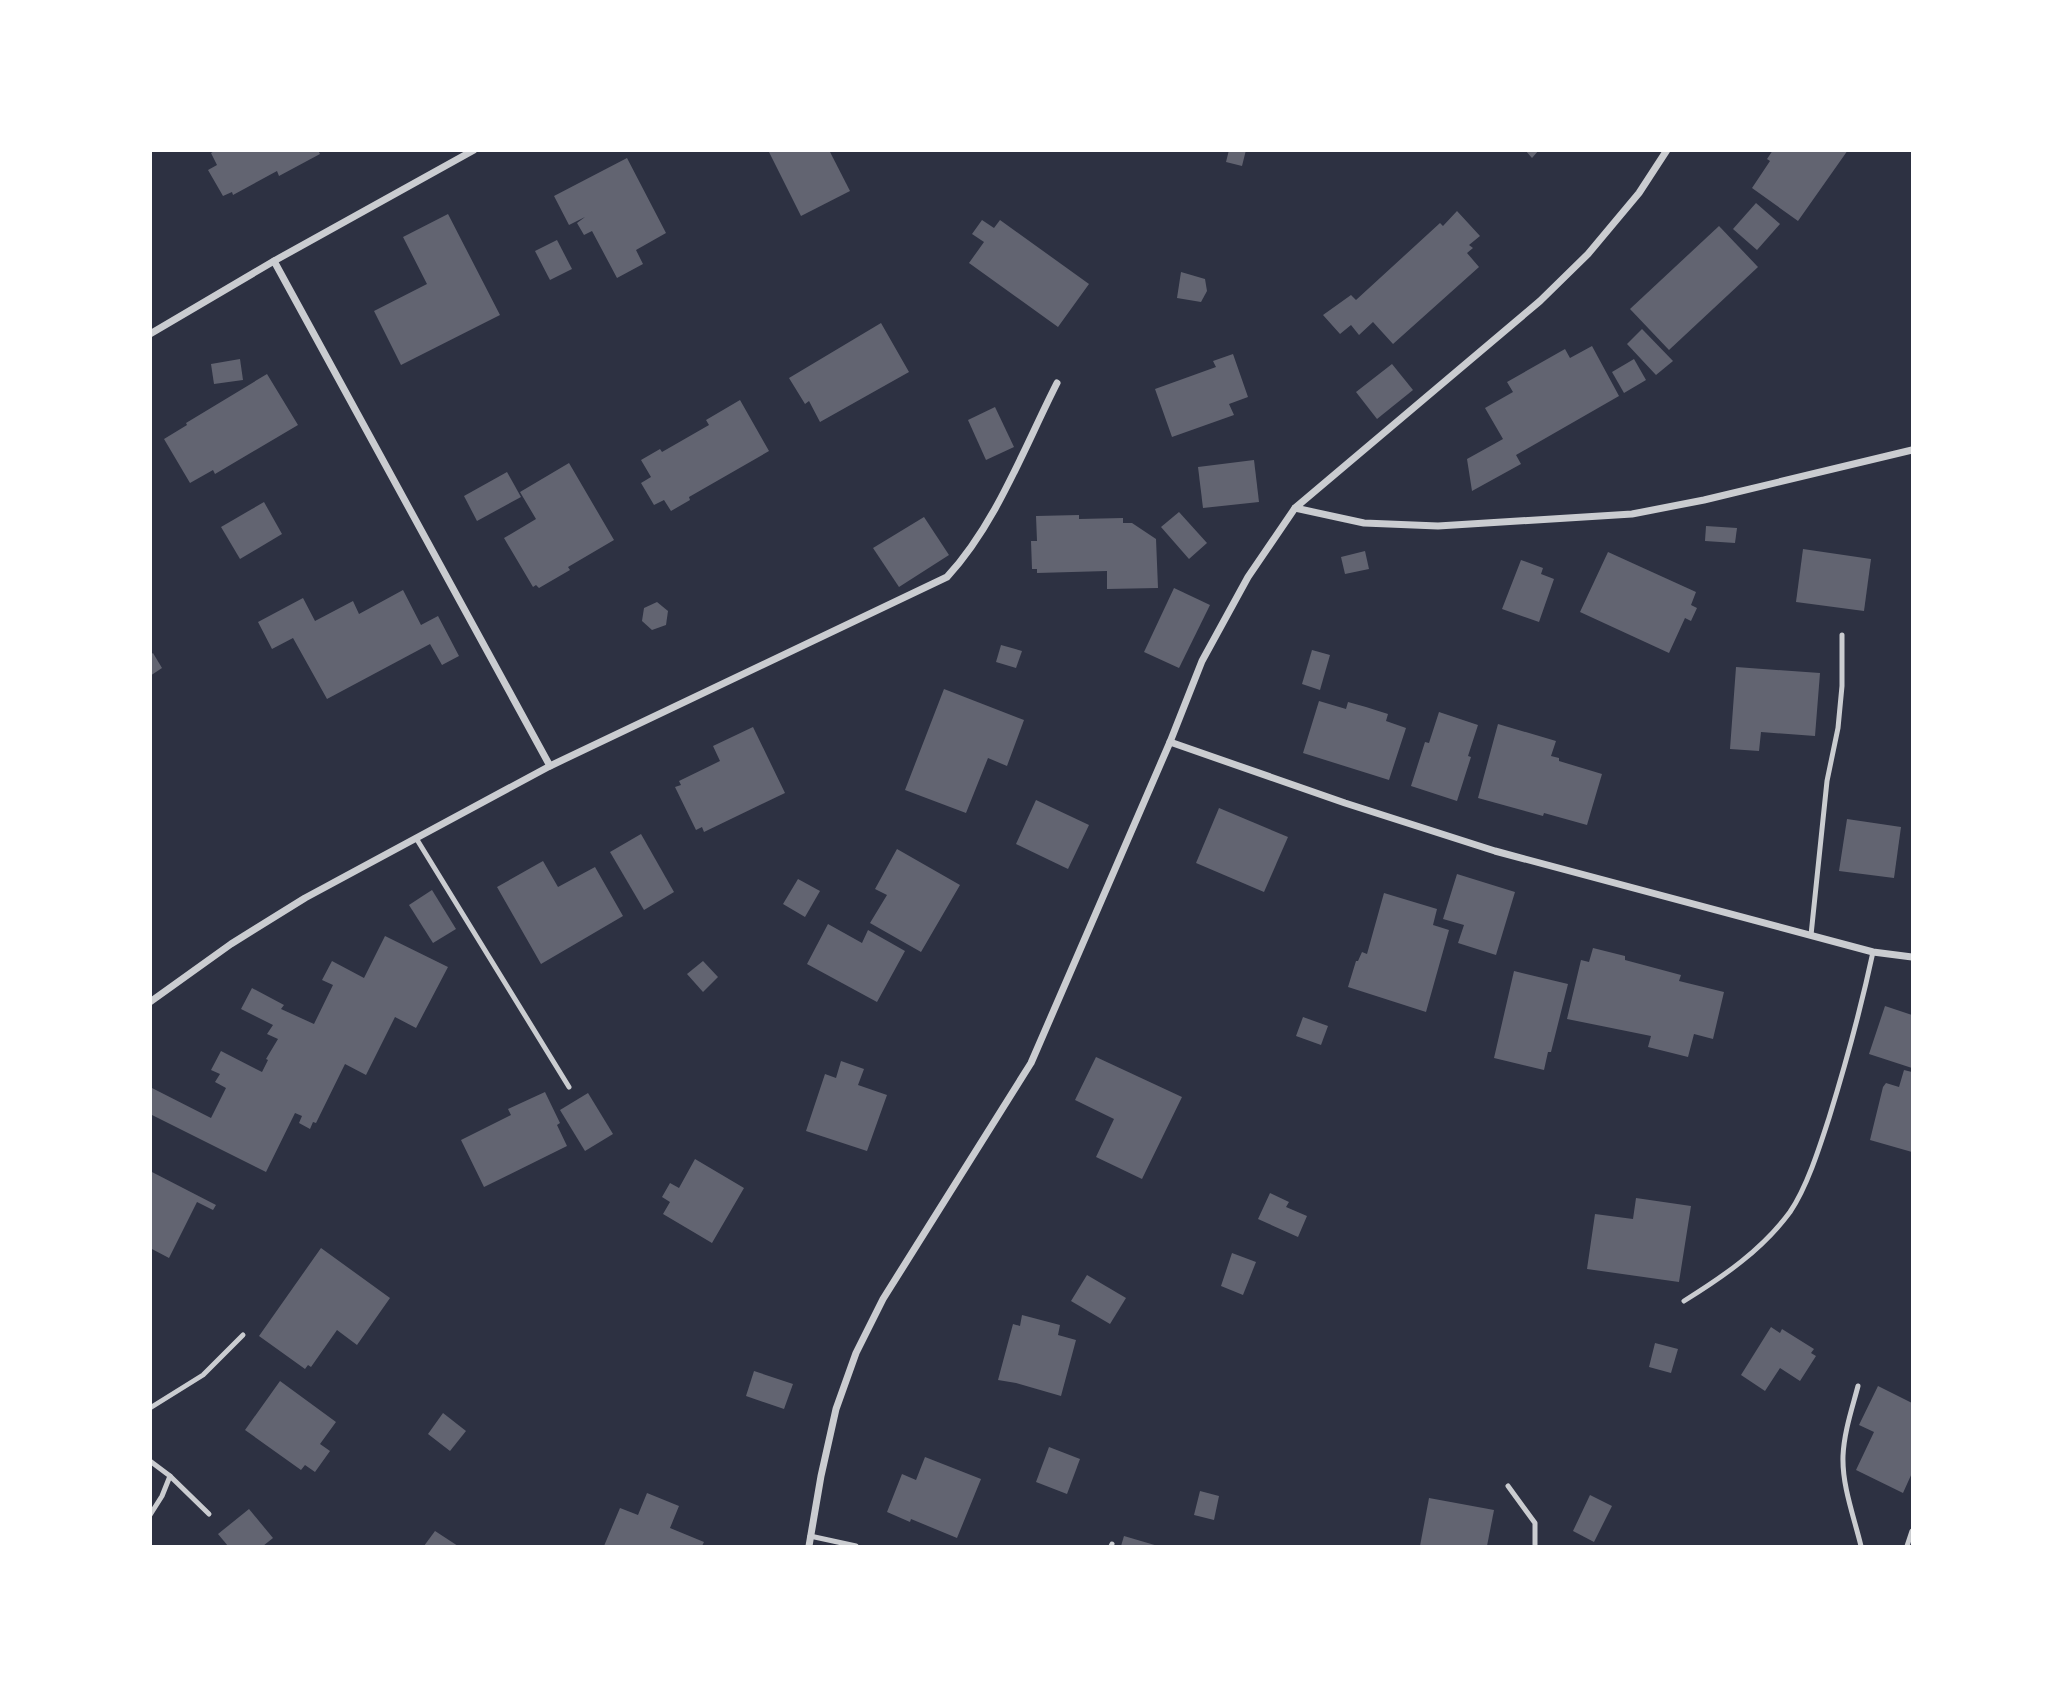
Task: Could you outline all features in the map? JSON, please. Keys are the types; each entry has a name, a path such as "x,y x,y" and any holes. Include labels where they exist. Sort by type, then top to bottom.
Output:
{"street":[{"path":"150,334 274,261 474,150"},
{"path":"809,1546 836,1409 856,1353 883,1299 1031,1063 1170,743 1202,661 1248,577 1295,508 1540,301 1588,254 1639,193 1667,150"},
{"path":"274,261 550,766"},
{"path":"150,1002 231,944 305,898 550,766 947,577 967,555 986,524 1057,383"},
{"path":"1295,508 1364,523 1438,526 1632,514 1704,500 1913,450"},
{"path":"1170,743 1495,851 1873,952 1913,957"}],"lane":[{"path":"1811,935 1827,781 1839,718 1842,635"},
{"path":"416,838 569,1087"},
{"path":"1684,1301 1727,1274 1762,1244 1791,1210 1821,1143 1848,1055 1873,952"},
{"path":"150,1408 203,1375 243,1335"},
{"path":"1858,1386 1847,1426 1843,1454 1844,1478 1861,1546"},
{"path":"150,1461 170,1476 209,1514"},
{"path":"150,1515 170,1476"},
{"path":"1508,1486 1535,1523 1535,1546"},
{"path":"1907,1546 1913,1531"},
{"path":"810,1536 856,1546"}],"building":[{"path":"216,150 318,150 320,154 279,176 277,171 233,195 232,192 223,196 208,170 217,165 211,153"},
{"path":"768,150 829,150 850,191 801,216"},
{"path":"1229,150 1246,150 1242,166 1226,162"},
{"path":"1525,150 1539,150 1532,158"},
{"path":"1773,150 1848,150 1798,221 1752,188 1770,161 1767,159"},
{"path":"627,158 666,233 636,250 643,264 617,278 592,231 584,235 577,223 585,217 569,225 554,196"},
{"path":"1756,203 1780,224 1757,250 1733,229"},
{"path":"1457,211 1480,236 1469,245 1473,248 1467,253 1479,267 1393,344 1373,322 1359,335 1351,325 1340,334 1323,315 1351,295 1356,300 1440,223 1443,226"},
{"path":"448,214 500,315 401,365 374,311 427,284 403,237"},
{"path":"982,220 994,228 1000,220 1089,284 1058,327 969,263 984,242 972,234"},
{"path":"1719,226 1758,267 1669,350 1630,309"},
{"path":"557,240 572,269 550,280 535,251"},
{"path":"1181,272 1205,279 1207,291 1201,302 1177,298"},
{"path":"881,323 909,372 820,422 809,401 805,404 789,378"},
{"path":"1642,329 1673,361 1656,375 1627,344"},
{"path":"1592,346 1619,396 1516,455 1521,464 1472,491 1467,459 1503,439 1485,408 1513,392 1507,382 1565,349 1570,358"},
{"path":"1233,354 1248,397 1229,404 1234,415 1172,437 1155,389 1216,367 1213,361"},
{"path":"240,359 243,380 214,384 211,364"},
{"path":"1634,359 1646,380 1624,393 1612,372"},
{"path":"1392,364 1413,390 1377,419 1356,392"},
{"path":"267,374 298,425 215,474 213,470 190,483 164,439"},
{"path":"740,400 769,451 689,497 690,500 671,511 664,500 654,505 641,483 651,477 641,460 660,449 662,452 709,425 706,420"},
{"path":"995,407 1014,447 986,460 968,420"},
{"path":"1254,460 1259,502 1203,508 1198,467"},
{"path":"569,463 614,540 539,588 536,585 533,587 504,538 536,519 520,492"},
{"path":"507,472 521,497 477,521 464,496"},
{"path":"264,502 282,534 240,559 221,527"},
{"path":"1179,512 1207,543 1189,559 1161,527"},
{"path":"1079,515 1079,519 1123,518 1123,523 1132,523 1156,539 1158,588 1107,589 1107,571 1037,573 1037,569 1032,569 1031,541 1037,541 1036,516"},
{"path":"924,517 949,555 899,587 873,548"},
{"path":"1706,526 1737,528 1735,543 1705,541"},
{"path":"1803,549 1871,559 1864,611 1796,602"},
{"path":"1365,551 1369,569 1345,574 1341,557"},
{"path":"1608,552 1696,592 1691,605 1697,608 1691,621 1685,618 1669,653 1580,612"},
{"path":"1521,560 1543,568 1541,574 1554,579 1539,622 1502,609"},
{"path":"1174,588 1210,605 1179,668 1144,652"},
{"path":"403,590 421,625 438,616 459,656 442,665 430,644 327,699 293,638 272,649 258,622 303,598 315,621 353,601 359,614"},
{"path":"657,602 668,611 666,625 652,630 642,621 644,608"},
{"path":"1001,645 1022,651 1016,668 996,662"},
{"path":"1312,650 1330,655 1320,690 1302,684"},
{"path":"153,653 162,668 150,676 150,655"},
{"path":"1736,667 1820,673 1815,736 1761,732 1759,751 1730,749"},
{"path":"944,689 1024,720 1007,766 988,758 966,813 905,790"},
{"path":"1319,701 1346,709 1348,702 1366,707 1388,714 1386,721 1406,728 1389,780 1303,753"},
{"path":"1439,712 1478,725 1457,801 1411,786 1425,742 1429,743"},
{"path":"1498,724 1556,741 1551,756 1602,774 1587,825 1478,798"},
{"path":"753,727 785,793 704,832 702,827 696,830 675,787 681,785 679,781 720,761 713,746"},
{"path":"1036,800 1089,825 1068,869 1016,844"},
{"path":"1219,808 1288,837 1264,892 1196,863"},
{"path":"1847,819 1901,827 1894,878 1839,871"},
{"path":"641,834 674,892 644,910 610,852"},
{"path":"897,849 960,885 921,952 870,923 887,895 875,889"},
{"path":"543,861 558,887 595,867 623,916 541,964 497,887"},
{"path":"1457,874 1515,892 1496,955 1458,943 1464,925 1443,919"},
{"path":"798,879 820,891 805,917 783,904"},
{"path":"432,890 456,929 433,943 409,905"},
{"path":"1384,893 1437,909 1433,925 1449,930 1426,1012 1348,987 1356,961 1362,952 1367,954"},
{"path":"828,924 862,943 868,930 905,951 877,1002 807,964"},
{"path":"385,936 448,967 416,1028 395,1017 366,1075 345,1064 316,1123 313,1122 310,1129 299,1123 302,1116 295,1113 266,1172 150,1114 150,1087 211,1118 226,1088 215,1082 220,1074 211,1070 221,1051 262,1072 278,1039 267,1034 273,1025 241,1009 252,988 284,1005 281,1009 314,1024 333,985 322,980 332,961 364,978"},
{"path":"1593,948 1681,975 1679,981 1724,992 1713,1039 1694,1034 1688,1057 1648,1047 1651,1036 1567,1019 1581,960 1589,962"},
{"path":"703,961 718,977 703,992 687,974"},
{"path":"1514,971 1568,984 1544,1070 1494,1058"},
{"path":"1885,1006 1912,1015 1912,1068 1869,1054"},
{"path":"1303,1017 1328,1026 1321,1045 1296,1036"},
{"path":"1096,1057 1182,1097 1142,1179 1096,1157 1114,1119 1075,1100"},
{"path":"841,1061 864,1069 858,1085 887,1095 867,1151 806,1131 825,1074 836,1078"},
{"path":"1904,1070 1912,1072 1912,1152 1870,1140 1883,1087 1886,1083 1899,1087"},
{"path":"545,1092 560,1123 557,1125 567,1146 484,1187 461,1140 511,1115 508,1109"},
{"path":"588,1093 613,1134 585,1151 560,1110"},
{"path":"695,1159 744,1188 712,1243 663,1214 670,1202 662,1197 670,1183 679,1188"},
{"path":"150,1171 216,1205 213,1210 197,1202 169,1258 150,1248"},
{"path":"1270,1193 1289,1202 1286,1207 1307,1216 1298,1237 1258,1219"},
{"path":"1636,1198 1691,1206 1679,1282 1587,1269 1595,1214 1633,1219"},
{"path":"321,1248 390,1298 357,1345 337,1330 311,1367 308,1365 305,1369 259,1336"},
{"path":"1232,1253 1256,1262 1243,1295 1221,1286"},
{"path":"1087,1275 1126,1298 1110,1324 1071,1301"},
{"path":"1022,1315 1060,1325 1058,1335 1076,1340 1061,1396 998,1380 1013,1324 1020,1326"},
{"path":"1771,1327 1780,1333 1782,1329 1814,1349 1811,1353 1816,1356 1800,1381 1780,1368 1765,1391 1741,1375"},
{"path":"1655,1343 1678,1349 1671,1373 1649,1367"},
{"path":"754,1371 793,1384 784,1409 746,1396"},
{"path":"280,1381 336,1422 320,1444 330,1451 315,1472 305,1465 301,1470 245,1430"},
{"path":"1878,1386 1912,1403 1912,1473 1903,1493 1856,1470 1874,1432 1859,1425"},
{"path":"443,1413 466,1431 450,1451 428,1434"},
{"path":"1049,1447 1080,1459 1067,1494 1036,1482"},
{"path":"925,1457 981,1479 957,1538 887,1512 902,1474 916,1480"},
{"path":"1200,1491 1219,1496 1214,1520 1194,1515"},
{"path":"647,1493 679,1506 670,1528 704,1542 702,1546 604,1546 620,1508 638,1515"},
{"path":"1590,1495 1612,1506 1594,1542 1573,1531"},
{"path":"1429,1498 1494,1510 1487,1546 1420,1546"},
{"path":"249,1509 273,1538 263,1546 228,1546 218,1534"},
{"path":"435,1531 458,1546 424,1546"},
{"path":"1124,1536 1158,1546 1121,1546"}]}
